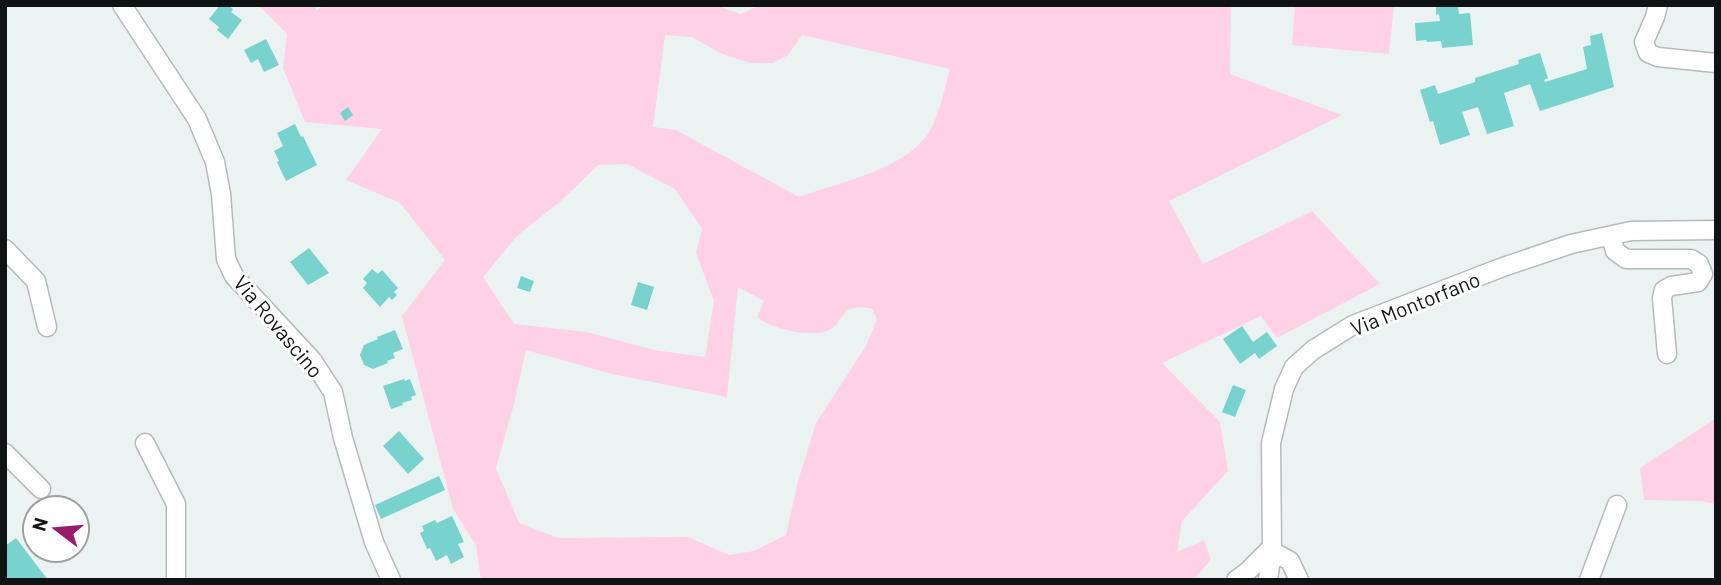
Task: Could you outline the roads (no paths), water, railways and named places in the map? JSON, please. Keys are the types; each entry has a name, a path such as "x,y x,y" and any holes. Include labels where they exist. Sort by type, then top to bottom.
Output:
{"street":[{"name":"Via Rovascino","path":"122,5 197,119 215,162 221,194 226,259 234,276 312,360 333,392 374,542 391,580"},
{"path":"1658,5 1644,42 1648,53 1658,57 1716,63"},
{"name":"Via Montorfano","path":"1268,580 1272,549 1271,443 1284,389 1294,367 1313,350 1353,325 1503,267 1571,244 1631,231 1716,230"},
{"path":"1611,236 1615,251 1626,259 1691,259 1699,264 1703,274 1698,282 1671,286 1664,290 1662,298 1667,355"},
{"path":"5,249 36,281 47,327"},
{"path":"145,443 176,504 176,580"},
{"path":"5,453 41,489"},
{"path":"1589,580 1617,505"},
{"path":"1236,580 1272,549 1290,561 1299,580"}]}
